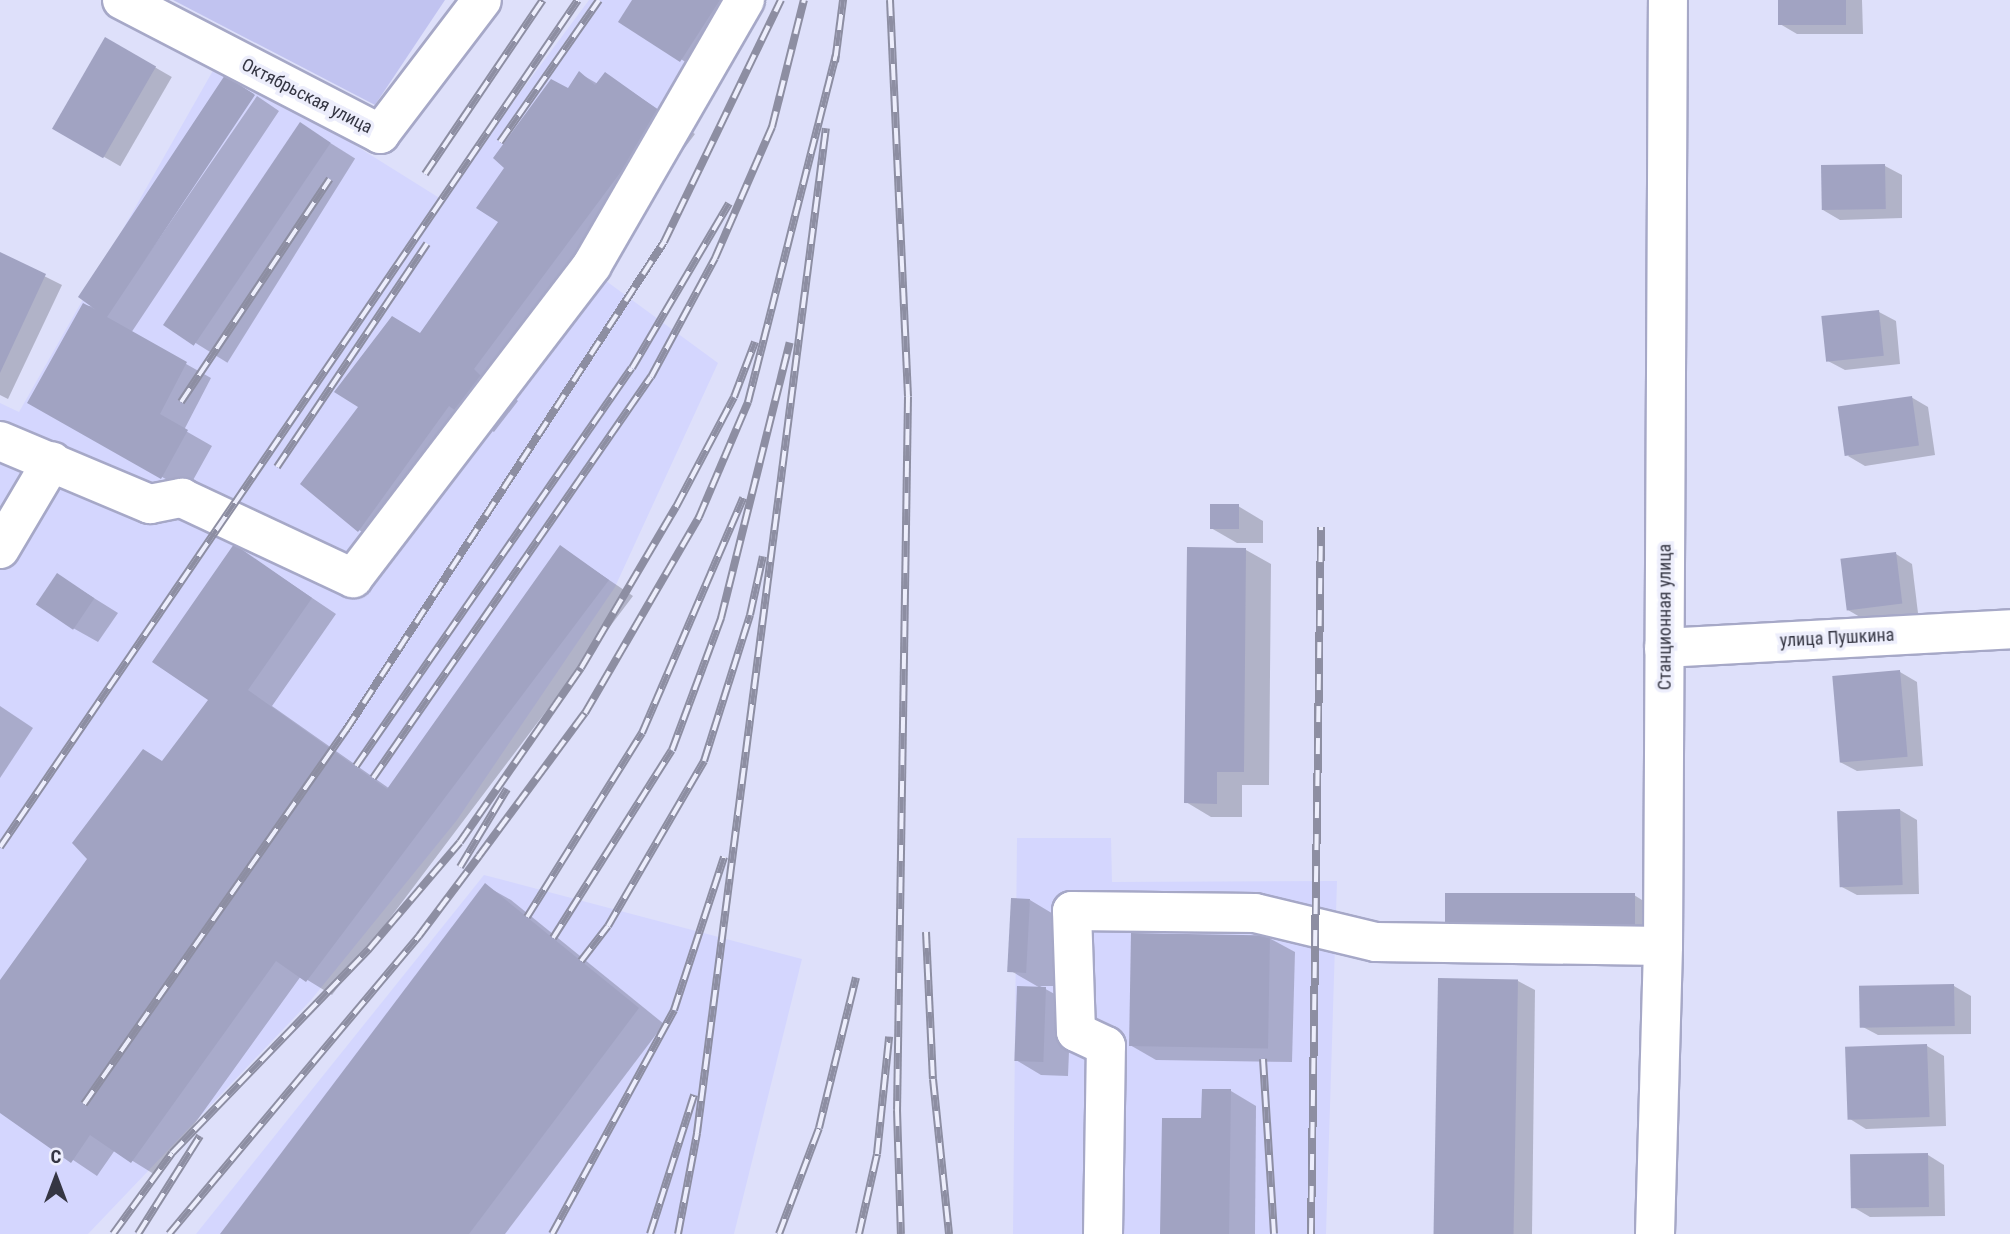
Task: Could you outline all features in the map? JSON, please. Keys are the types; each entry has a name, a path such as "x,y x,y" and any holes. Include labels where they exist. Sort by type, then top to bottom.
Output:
{"street":[{"name":"Октябрьская улица","path":"122,0 380,134 482,0"},
{"path":"0,441 150,504 182,498 353,578 592,265 745,0"},
{"name":"Станционная улица","path":"1655,1234 1663,946 1668,0"},
{"path":"0,549 52,461"},
{"name":"улица Пушкина","path":"1664,648 2010,629"},
{"path":"1103,1234 1106,1046 1076,1032 1072,911 1255,913 1376,942 1663,946"}],"shaded area":[{"path":"173,0 445,0 375,105"},
{"path":"589,0 764,0 602,278 718,363 615,587 457,820 311,1000 88,1234 0,1234 0,403 19,412 219,60 441,199"},
{"path":"1017,838 1111,838 1112,882 1337,881 1326,1234 1013,1234"},
{"path":"484,875 802,959 734,1234 196,1234"}],"building":[{"path":"632,0 720,0 680,62 618,22"},
{"path":"1778,0 1846,0 1846,25 1778,25"},
{"path":"105,37 156,66 103,158 52,129"},
{"path":"579,71 595,85 605,72 664,114 474,369 486,381 460,414 449,406 358,532 300,484 358,407 334,392 392,316 420,333 498,222 476,208 504,168 493,158 551,79 568,88"},
{"path":"225,75 255,95 107,317 187,362 160,414 188,430 161,479 27,403 83,303 96,310 78,297"},
{"path":"300,122 331,143 194,346 163,325"},
{"path":"1885,164 1886,209 1822,210 1821,165"},
{"path":"0,252 46,274 0,373"},
{"path":"1879,310 1884,356 1826,362 1821,316"},
{"path":"1912,396 1919,446 1845,456 1838,406"},
{"path":"1210,504 1239,504 1239,529 1210,529"},
{"path":"234,544 312,598 248,690 387,789 560,545 609,580 306,982 276,961 131,1163 90,1135 71,1163 0,1113 0,980 87,859 72,843 143,749 162,761 208,700 152,662"},
{"path":"1187,547 1246,548 1244,772 1217,772 1217,804 1184,803"},
{"path":"1896,552 1902,604 1847,610 1840,559"},
{"path":"57,573 94,598 73,630 36,605"},
{"path":"1900,670 1908,757 1840,763 1832,676"},
{"path":"1900,809 1903,885 1840,887 1837,811"},
{"path":"485,883 639,1008 469,1234 220,1234"},
{"path":"1445,893 1635,893 1635,930 1445,930"},
{"path":"1011,898 1030,899 1026,973 1007,972"},
{"path":"1131,933 1270,935 1268,1048 1129,1046"},
{"path":"1438,978 1518,979 1514,1234 1434,1234"},
{"path":"1954,984 1955,1026 1860,1028 1859,986"},
{"path":"1017,986 1046,987 1043,1062 1014,1061"},
{"path":"1927,1044 1930,1117 1848,1120 1845,1047"},
{"path":"1202,1089 1231,1089 1229,1234 1160,1234 1162,1118 1201,1118"},
{"path":"1928,1153 1929,1207 1851,1208 1850,1154"}],"railway":[{"path":"425,174 543,0"},
{"path":"0,847 578,0"},
{"path":"500,142 599,0"},
{"path":"84,1104 346,730 664,242 781,0"},
{"path":"373,778 651,377 715,258 772,127 804,0"},
{"path":"835,62 843,0"},
{"path":"890,0 908,397 897,1110 901,1234"},
{"path":"169,1234 419,936 585,713 699,517 748,402 836,55"},
{"path":"678,1234 697,1133 826,128"},
{"path":"181,402 330,179"},
{"path":"356,766 632,368 729,203"},
{"path":"277,467 427,244"},
{"path":"113,1234 172,1153 369,949 460,842 581,668 676,507 734,397 755,342"},
{"path":"553,938 672,750 721,618 790,342"},
{"path":"527,917 642,733 743,498"},
{"path":"1311,1234 1321,527"},
{"path":"581,961 608,926 704,761 750,615 763,556"},
{"path":"460,867 507,789"},
{"path":"552,1234 674,1010 724,857"},
{"path":"926,932 933,1079 949,1234"},
{"path":"779,1234 819,1128 856,977"},
{"path":"859,1234 877,1154 889,1037"},
{"path":"1263,1059 1274,1234"},
{"path":"650,1234 694,1095"},
{"path":"138,1234 200,1136"}]}
